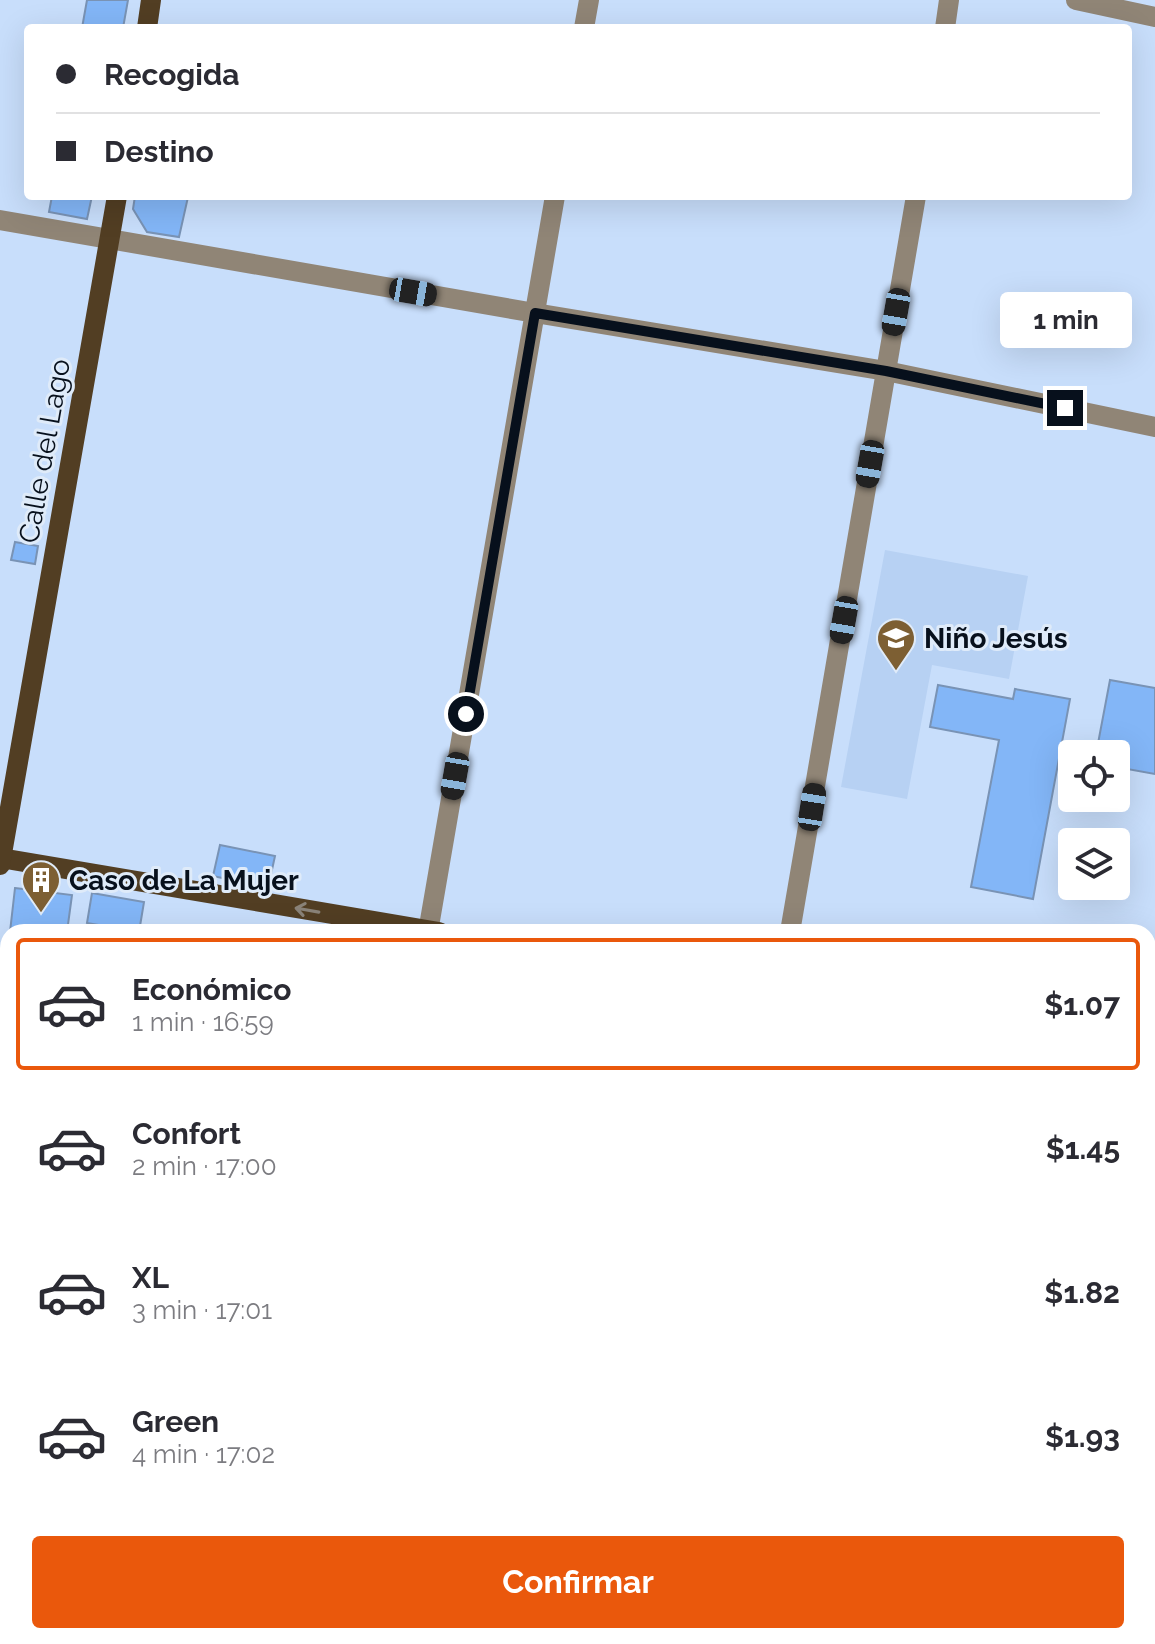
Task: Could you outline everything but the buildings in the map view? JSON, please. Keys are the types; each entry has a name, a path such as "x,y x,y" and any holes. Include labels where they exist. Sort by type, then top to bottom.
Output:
{"main road":[{"path":"148,24 151,0"},
{"name":"Calle del Lago","path":"0,860 116,200"},
{"path":"0,860 389,924"}],"street":[{"path":"585,24 589,0"},
{"path":"946,24 949,0"},
{"path":"1076,0 1155,17"},
{"path":"433,924 554,200"},
{"path":"791,924 915,200"},
{"path":"0,220 886,371 1155,427"}],"shaded area":[{"name":"Niño Jesús","path":"885,550 1028,576 1009,679 932,665 907,799 841,787"}],"place":[{"name":"Niño Jesús","path":"896,672"},
{"name":"Caso de La Mujer","path":"41,914"}],"route":[{"path":"466,714 535,313 886,371 1065,408"}]}
